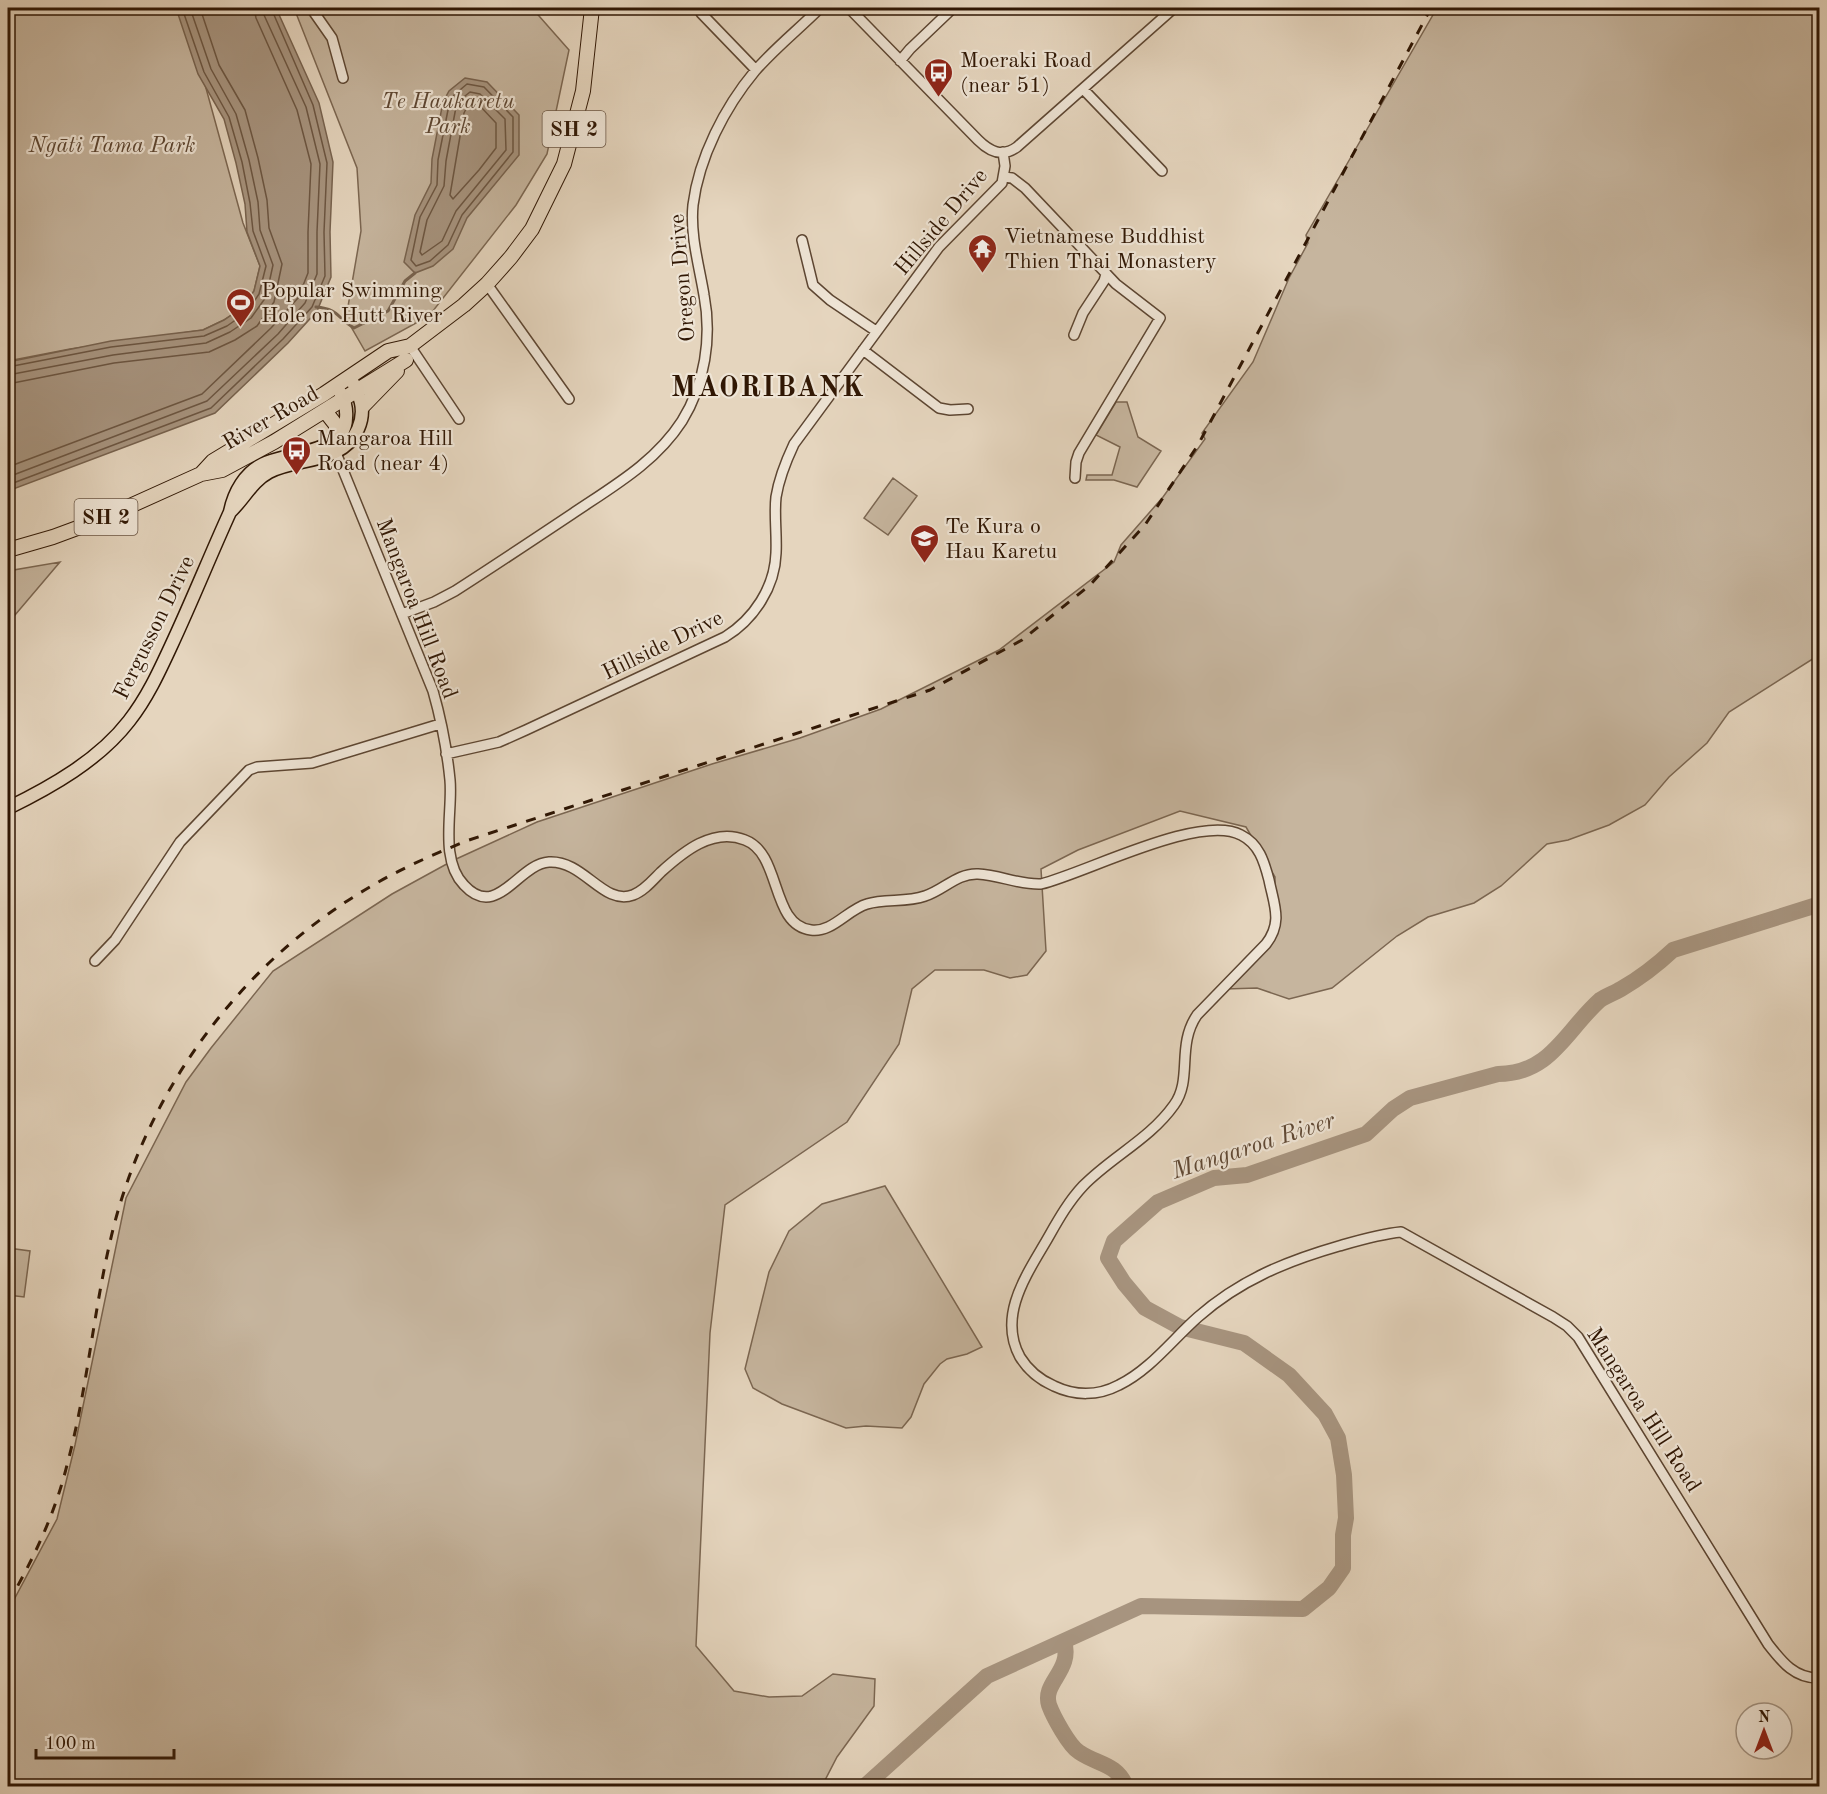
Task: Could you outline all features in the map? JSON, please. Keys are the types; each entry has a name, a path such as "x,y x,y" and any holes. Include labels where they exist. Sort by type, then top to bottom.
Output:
{"highway":[{"name":"SH 2","path":"340,392 350,377 388,351 410,346 487,284 525,240 544,207 564,164 583,91 592,8"},
{"path":"363,406 393,377 406,360 410,346"},
{"name":"SH 2","path":"357,390 406,360"},
{"name":"River Road","path":"201,474 213,460 340,392 357,390"},
{"name":"River Road","path":"8,550 99,520 201,474 222,470 325,411 340,392"},
{"path":"325,411 336,425 335,445"}],"main road":[{"path":"335,445 353,439 360,425 363,406 350,377"},
{"path":"335,445 346,426 346,406 340,392"},
{"name":"Fergusson Drive","path":"8,808 38,794 78,767 99,752 128,723 150,691 230,512 233,497 256,468 283,456 335,445"}],"street":[{"path":"310,8 332,38 343,78"},
{"name":"Oregon Drive","path":"402,614 434,603 454,591 639,470 666,442 682,421 694,398 706,352 707,316 693,237 693,205 705,160 721,122 756,70 820,8"},
{"path":"849,8 985,147 992,151 1003,152 1017,147 1174,8"},
{"path":"900,61 953,8"},
{"path":"701,14 756,70"},
{"path":"1083,89 1162,171"},
{"name":"Hillside Drive","path":"446,754 499,742 725,638 746,623 764,594 773,569 777,551 776,498 789,454 802,431 939,247 997,190 1004,177 1003,152"},
{"path":"1004,177 1012,178 1024,188 1116,284 1160,318 1079,453 1075,478"},
{"path":"802,240 813,285 830,300 876,331"},
{"path":"1074,335 1083,313 1104,281 1106,274"},
{"path":"487,284 569,399"},
{"path":"410,346 459,419"},
{"path":"863,350 939,408 968,409"},
{"name":"Mangaroa Hill Road","path":"335,445 433,691 451,790 450,848 458,878 473,892 484,896 496,895 507,889 537,864 556,862 580,871 615,896 628,897 639,892 690,849 714,838 736,837 760,850 791,919 801,928 813,931 828,927 860,906 873,902 914,899 927,895 963,876 978,874 1027,884 1041,884 1146,846 1194,833 1222,830 1237,833 1248,839 1258,850 1265,865 1277,919 1274,932 1266,944 1197,1015 1190,1026 1186,1038 1183,1087 1178,1100 1155,1126 1091,1178 1072,1198 1023,1282 1012,1316 1014,1342 1028,1369 1046,1382 1074,1393 1092,1393 1119,1386 1226,1296 1282,1264 1372,1236 1401,1232 1553,1317 1578,1337 1773,1650 1791,1670 1808,1678 1820,1678"},
{"path":"96,961 115,940 185,836 249,770 257,767 312,763 440,724"}],"green space":[{"name":"Ngāti Tama Park","path":"8,8 184,8 243,223 260,266 254,291 244,307 203,330 70,349 8,361"},
{"name":"Te Haukaretu Park","path":"294,8 532,8 569,50 547,154 516,205 429,316 365,351 346,318 361,231 357,168"},
{"path":"1437,8 1819,8 1819,655 1729,712 1707,743 1669,777 1645,805 1609,825 1568,840 1547,844 1501,886 1474,903 1428,917 1397,936 1332,988 1289,999 1257,988 1226,989 1274,930 1275,877 1246,827 1180,811 1078,850 1041,869 1046,951 1027,975 1010,978 984,970 935,970 912,989 899,1044 847,1122 725,1205 710,1333 696,1646 734,1691 769,1697 802,1696 833,1674 875,1679 874,1706 837,1757 822,1786 8,1786 8,1611 57,1519 75,1445 126,1198 186,1082 211,1048 273,971 392,894 454,860 537,822 712,764 800,738 881,709 999,650 1114,562 1121,545 1163,497 1205,439 1202,433 1253,362 1289,278 1308,243 1306,235"},
{"path":"1116,402 1127,402 1138,437 1161,451 1137,487 1114,480 1086,480 1087,475 1112,475 1120,447 1096,435"},
{"path":"893,478 917,496 888,535 864,518"},
{"path":"60,562 15,615 8,623 8,571"},
{"path":"885,1186 982,1347 947,1359 940,1364 924,1384 911,1417 902,1428 866,1426 846,1428 782,1404 753,1388 745,1369 769,1272 789,1231 822,1204"},
{"path":"8,1248 30,1251 24,1297 8,1295"}],"water":[{"path":"176,8 276,8 319,103 333,162 331,277 317,311 288,343 215,413 8,491 8,362 111,341 203,330 243,307 254,291 260,266 247,232 245,204 224,119 198,74"},
{"path":"465,78 487,82 519,115 519,155 467,218 453,249 433,266 415,273 404,262 415,215 431,183 432,159 443,102 449,91"}],"waterway":[{"path":"316,307 334,312 354,328 388,311 405,281 415,273"},
{"name":"Mangaroa River","path":"865,1786 987,1676 1141,1606 1303,1609 1329,1588 1343,1568 1343,1535 1346,1518 1344,1475 1338,1438 1325,1414 1289,1375 1244,1343 1180,1327 1145,1308 1124,1283 1108,1258 1114,1241 1158,1202 1214,1178 1247,1175 1366,1134 1393,1109 1410,1098 1532,1067 1556,1048 1600,1000 1635,980 1673,950 1820,904"},
{"path":"1064,1641 1066,1651 1064,1660 1048,1697 1051,1710 1075,1749 1112,1769 1122,1778 1126,1786"}],"railway":[{"path":"8,1603 42,1536 62,1483 80,1409 110,1242 125,1190 144,1139 169,1090 198,1045 232,1002 269,963 310,927 355,896 410,865 469,840 930,690 1022,640 1090,585 1145,525 1198,445 1431,8"}],"place":[{"name":"Moeraki Road (near 51)","path":"939,98"},
{"name":"Vietnamese Buddhist Thien Thai Monastery","path":"983,274"},
{"name":"Popular Swimming Hole on Hutt River","path":"240,328"},
{"name":"Mangaroa Hill Road (near 4)","path":"296,476"},
{"name":"Te Kura o Hau Karetu","path":"924,564"}],"district":[{"name":"MAORIBANK","path":"768,386"}]}
